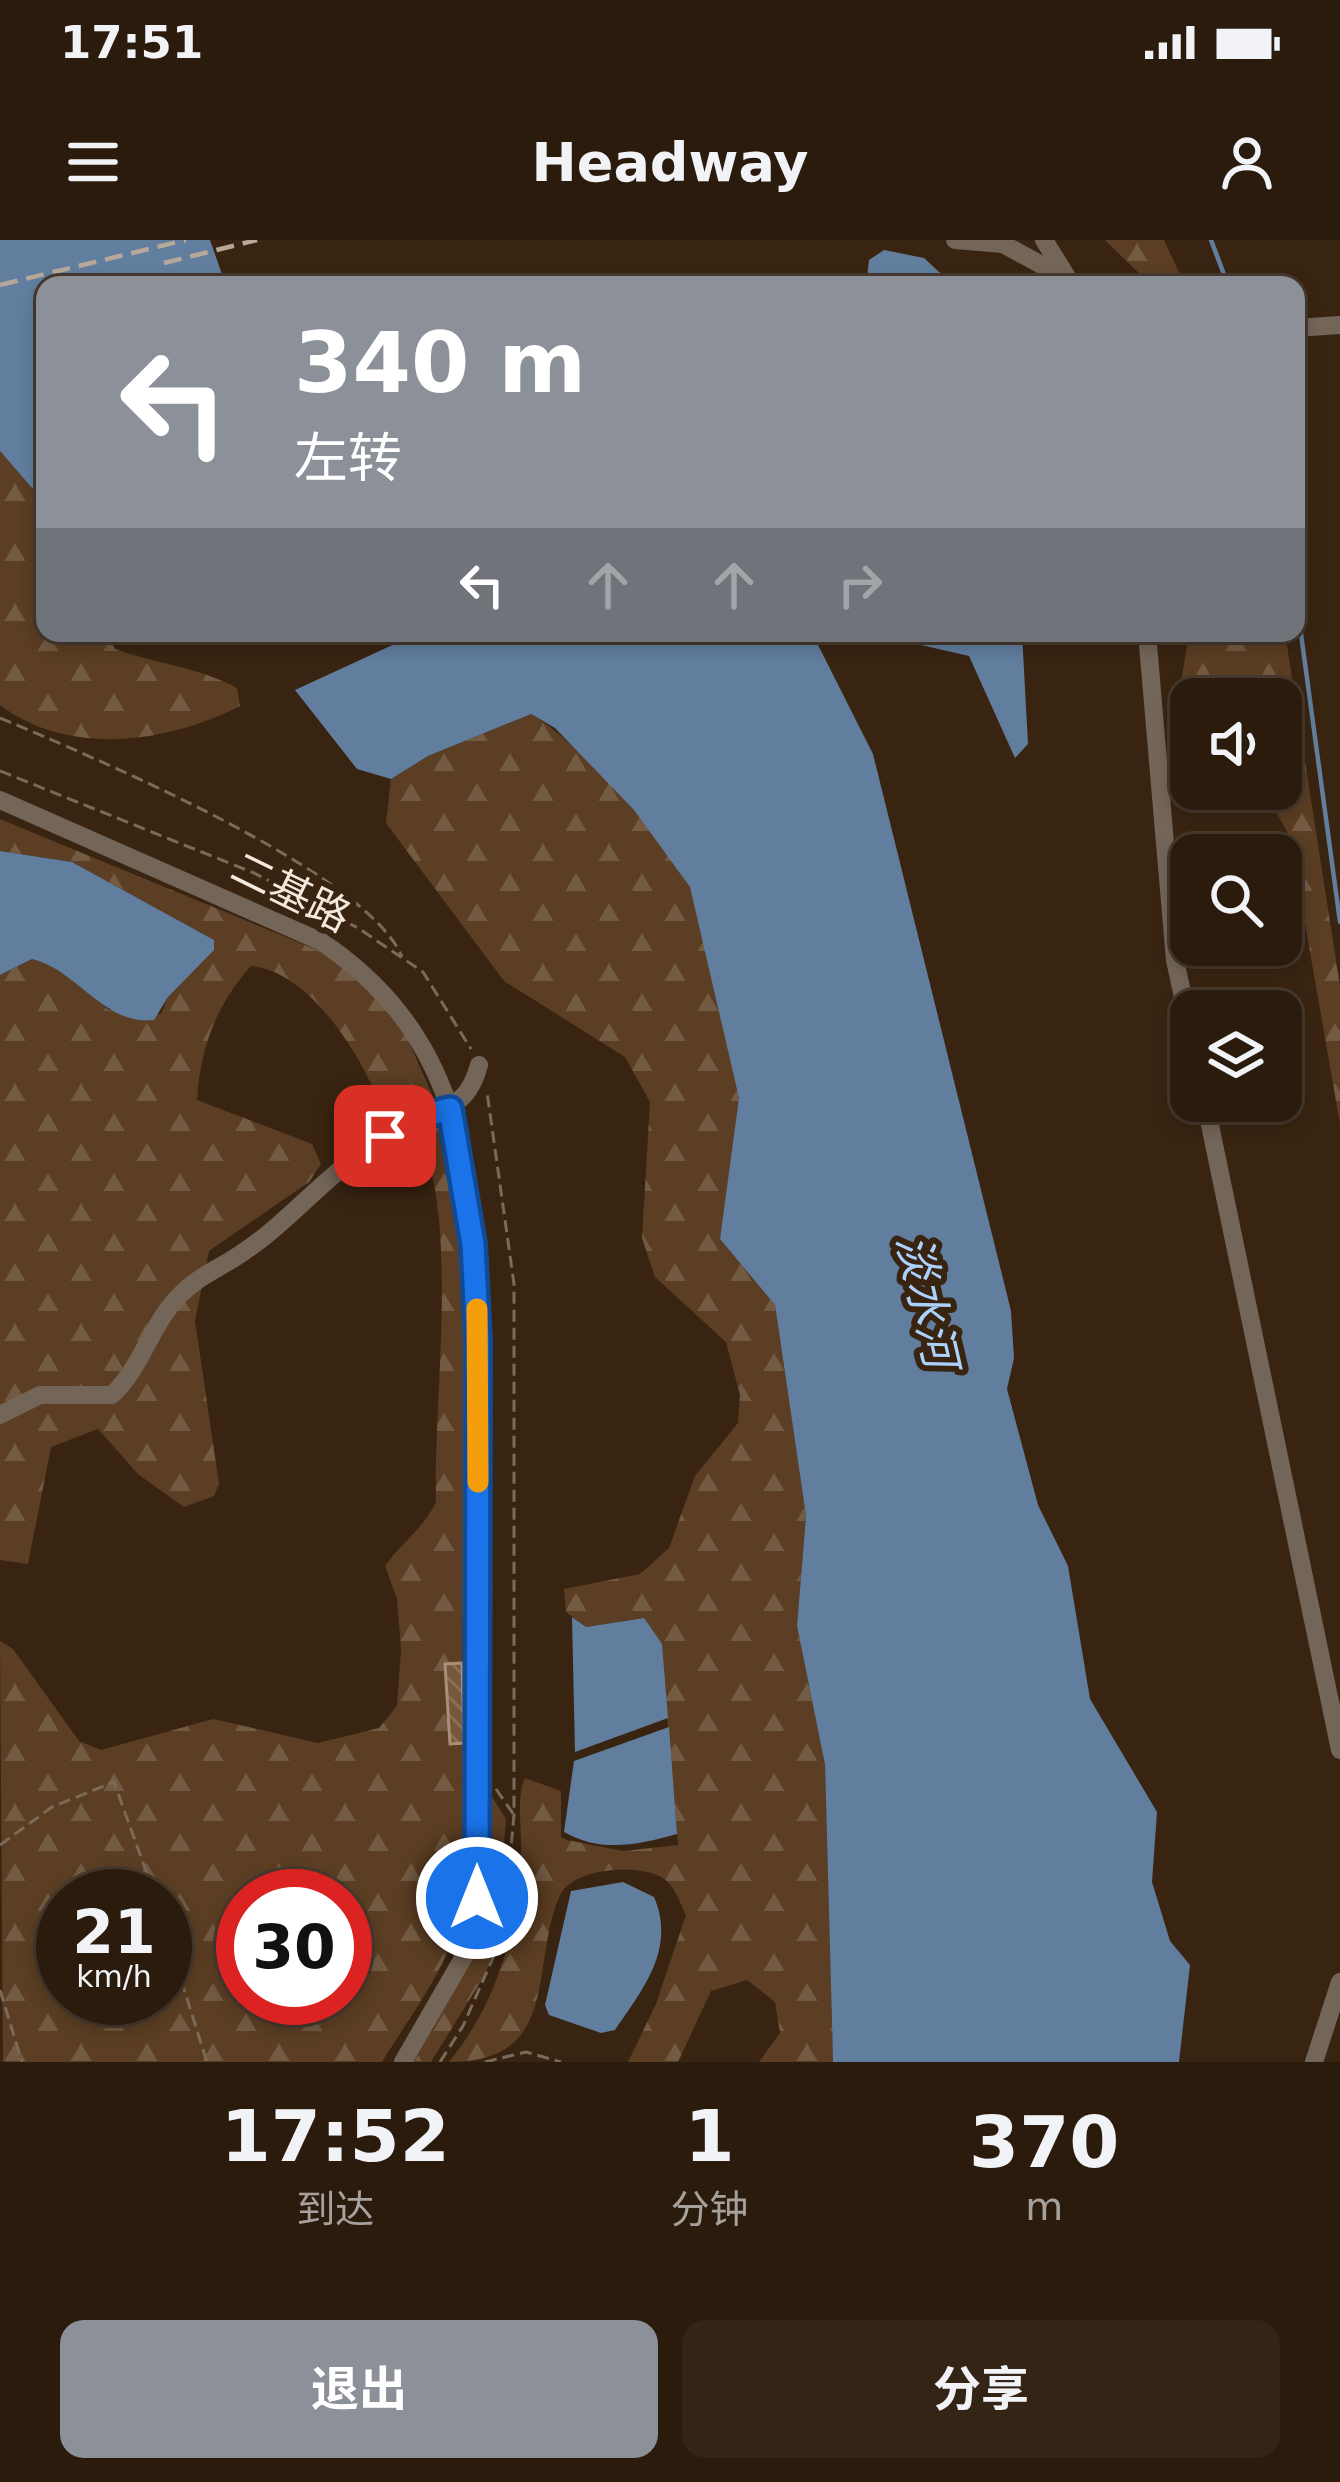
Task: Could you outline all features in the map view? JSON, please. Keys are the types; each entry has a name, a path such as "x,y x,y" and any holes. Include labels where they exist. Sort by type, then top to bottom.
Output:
{"street":[{"path":"955,240 1003,244 1058,276"},
{"path":"1044,240 1066,276"},
{"path":"1305,327 1340,325"},
{"path":"1148,642 1181,990"},
{"name":"二基路","path":"0,800 322,942 358,967 402,1012 450,1109 473,1244 478,1340 473,1930 452,1983 403,2062"},
{"path":"0,1414 40,1395 112,1395 132,1376 158,1323 212,1268 239,1256 411,1119 450,1109 465,1099 479,1065"},
{"path":"1209,1122 1340,1750"},
{"path":"1314,2062 1340,1982"}],"path":[{"path":"0,718 183,801 292,860 375,917 394,936 403,958"},
{"path":"0,771 254,873 358,928 423,972 479,1065 494,1121 514,1283 514,1815 503,1935 463,2026 440,2062"},
{"path":"477,1762 514,1815"},
{"path":"0,1845 52,1807 114,1782 145,1869"},
{"path":"0,1990 22,2062"},
{"path":"192,2014 207,2062"},
{"path":"485,2062 526,2052 561,2062"}],"green space":[{"path":"1105,240 1164,240 1181,276 1142,276"},
{"path":"0,451 36,493 36,642 112,642 115,649 237,688 240,706 182,729 118,739 56,732 0,705"},
{"path":"1188,642 1286,642 1292,678 1182,678"},
{"path":"531,714 595,767 680,868 697,905 721,995 739,1102 720,1239 775,1305 806,1516 797,1626 825,1765 833,2062 759,2062 780,2033 775,2002 747,1980 711,1991 678,2062 628,2062 656,2004 686,1915 666,1880 621,1870 576,1880 559,1897 535,2006 525,2028 509,2046 485,2058 449,2062 481,2014 510,1937 519,1881 525,1778 561,1791 561,1837 567,1840 623,1851 678,1845 661,1643 643,1618 586,1627 566,1612 564,1589 640,1574 669,1548 695,1476 738,1423 740,1395 726,1342 655,1277 642,1238 650,1102 625,1057 504,981 386,823 391,779 428,756"},
{"path":"1302,742 1340,986 1340,1124 1302,906 1302,834 1288,834 1275,810 1302,810"},
{"path":"0,819 322,952 369,987 405,1033 434,1099 418,1108 373,1088 353,1050 308,995 271,971 251,966 212,1028 197,1100 312,1144 321,1164 309,1182 209,1251 195,1321 219,1484 214,1496 184,1507 139,1475 98,1429 51,1447 28,1564 0,1560 0,975 32,959 56,965 109,1010 161,1014 168,997 213,950 214,940 72,862 0,851"},
{"path":"436,1127 449,1133 459,1199 468,1331 462,1663 445,1665 450,1743 466,1743 469,1849 461,1912 448,1951 382,2062 3,2062 0,1641 13,1649 79,1741 101,1750 213,1719 318,1743 379,1728 397,1706 401,1650 397,1599 385,1566 436,1502 442,1266 432,1176 421,1139"},
{"path":"487,1789 506,1819 496,1938 486,1973 431,2062 414,2062 464,1972"}],"water":[{"path":"0,240 210,240 223,276 36,276 36,493 0,451"},
{"path":"884,250 924,258 943,276 867,276 869,260"},
{"name":"淡水河","path":"399,642 817,642 873,754 1011,1311 1014,1358 1007,1389 1038,1505 1068,1566 1090,1699 1157,1812 1152,1882 1170,1941 1190,1965 1179,2062 833,2062 825,1765 797,1626 806,1516 775,1305 720,1239 739,1098 690,887 634,810 555,728 531,714 428,756 391,779 357,769 295,690"},
{"path":"917,642 1022,642 1028,744 1015,758 969,656"},
{"path":"0,851 72,862 214,940 214,950 168,997 154,1020 120,1015 63,974 32,959 0,975"},
{"path":"572,1617 586,1627 644,1618 662,1644 668,1718 575,1752"},
{"path":"669,1727 677,1834 605,1845 564,1832 574,1761"},
{"path":"623,1882 654,1897 660,1916 659,1950 646,1983 615,2030 601,2033 549,2015 545,2005 571,1891"}],"building":[{"path":"462,1663 464,1743 450,1744 445,1664"}],"waterway":[{"path":"1211,240 1225,276"},
{"path":"1302,642 1340,922"}],"railway":[{"path":"37,276 186,240"},
{"path":"164,263 257,240"},
{"path":"0,285 36,276"}],"slow traffic":[{"path":"477,1309 478,1482"}],"route":[{"path":"385,1136 411,1119 450,1109 473,1244 478,1340 477,1898"}]}
